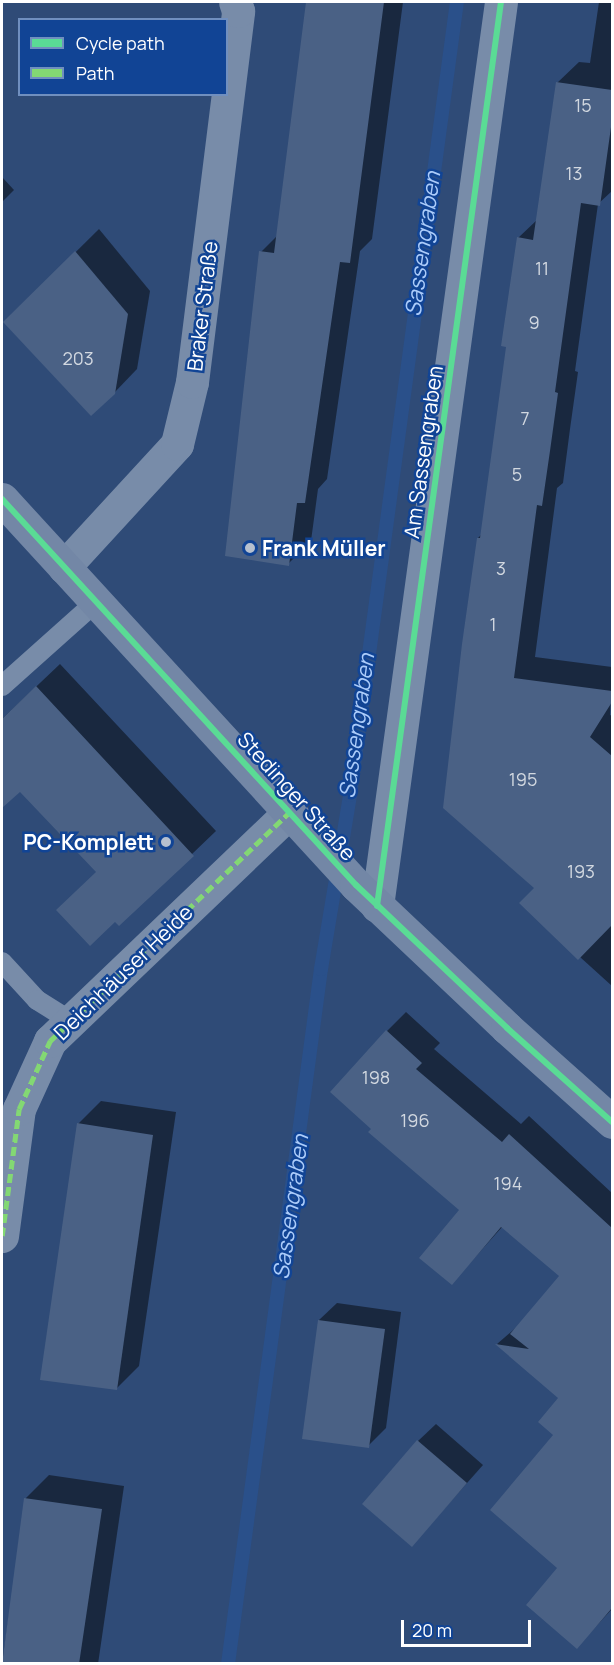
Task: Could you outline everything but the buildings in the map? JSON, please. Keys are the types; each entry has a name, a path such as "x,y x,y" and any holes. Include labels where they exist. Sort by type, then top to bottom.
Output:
{"main road":[{"name":"Stedinger Straße","path":"2,498 367,896 507,1028 612,1122"}],"street":[{"name":"Braker Straße","path":"228,92 238,11 235,2"},
{"name":"Am Sassengraben","path":"367,896 501,2"},
{"name":"Braker Straße","path":"64,567 177,444 192,382 227,96"},
{"name":"Deichhäuser Heide","path":"2,1236 19,1109 50,1041 289,813"}],"lane":[{"path":"2,686 96,602"},
{"path":"2,962 37,1000 70,1022"}],"waterway":[{"name":"Sassengraben","path":"228,1664 321,969 350,795 457,2"}],"marked path":[{"path":"2,1236 19,1109 50,1041 289,813"}],"cycle path":[{"path":"377,906 501,2"},
{"path":"2,499 356,885 507,1028 612,1122"}],"place":[{"name":"Frank Müller","path":"250,548"},
{"name":"PC-Komplett","path":"166,842"}]}
